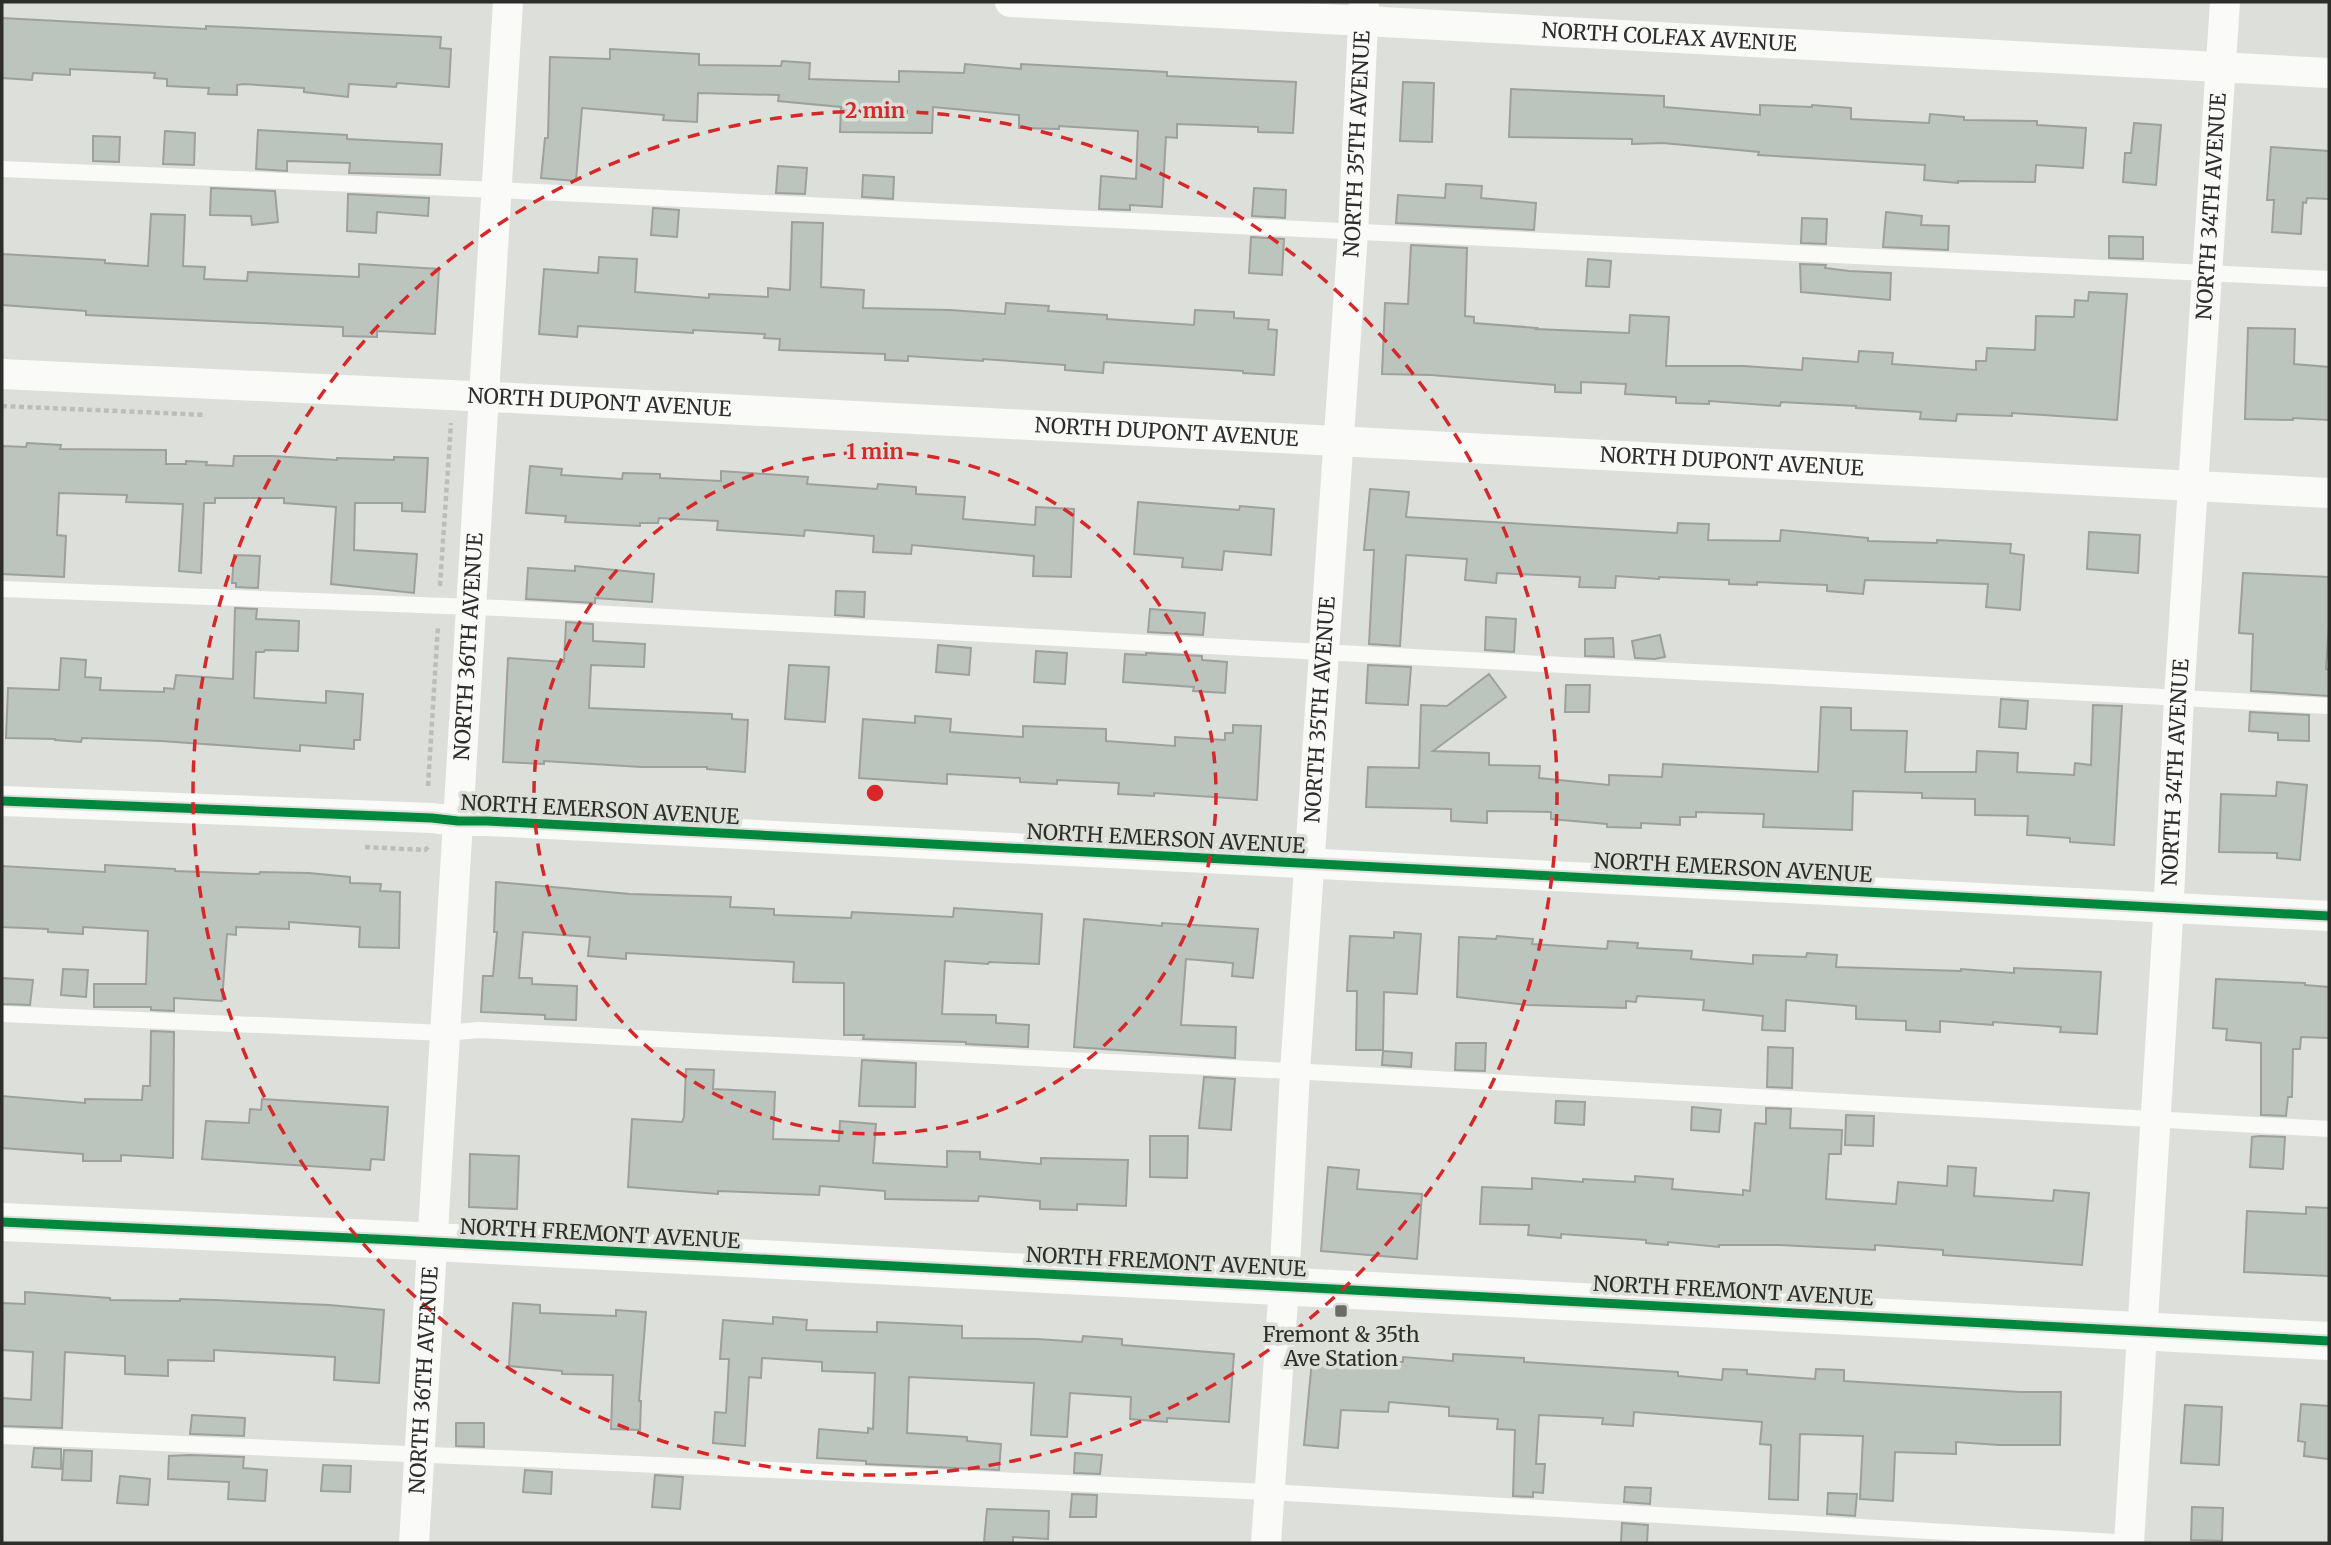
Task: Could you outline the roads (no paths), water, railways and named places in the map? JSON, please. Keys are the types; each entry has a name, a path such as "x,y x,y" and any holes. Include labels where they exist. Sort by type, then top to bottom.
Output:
{"street":[{"name":"NORTH 36TH AVENUE","path":"414,1543 508,2"},
{"name":"NORTH COLFAX AVENUE","path":"1010,2 1363,11 2329,73"},
{"name":"NORTH 34TH AVENUE","path":"2129,1543 2179,698 2225,2"},
{"name":"NORTH 35TH AVENUE","path":"1266,1543 1284,1286 1295,1071 1353,233 1363,11"},
{"name":"NORTH DUPONT AVENUE","path":"2,374 2329,493"},
{"name":"NORTH EMERSON AVENUE","path":"2,801 501,822 2329,916"},
{"name":"NORTH FREMONT AVENUE","path":"2,1222 2329,1341"}],"lane":[{"path":"2,169 497,190 2329,279"},
{"path":"2,589 471,608 2329,706"},
{"path":"2,1014 446,1032 479,1030 1295,1071 2329,1129"},
{"path":"2,1436 1269,1492 2139,1543"}],"place":[{"name":"Fremont & 35th Ave Station","path":"1341,1311"}]}
